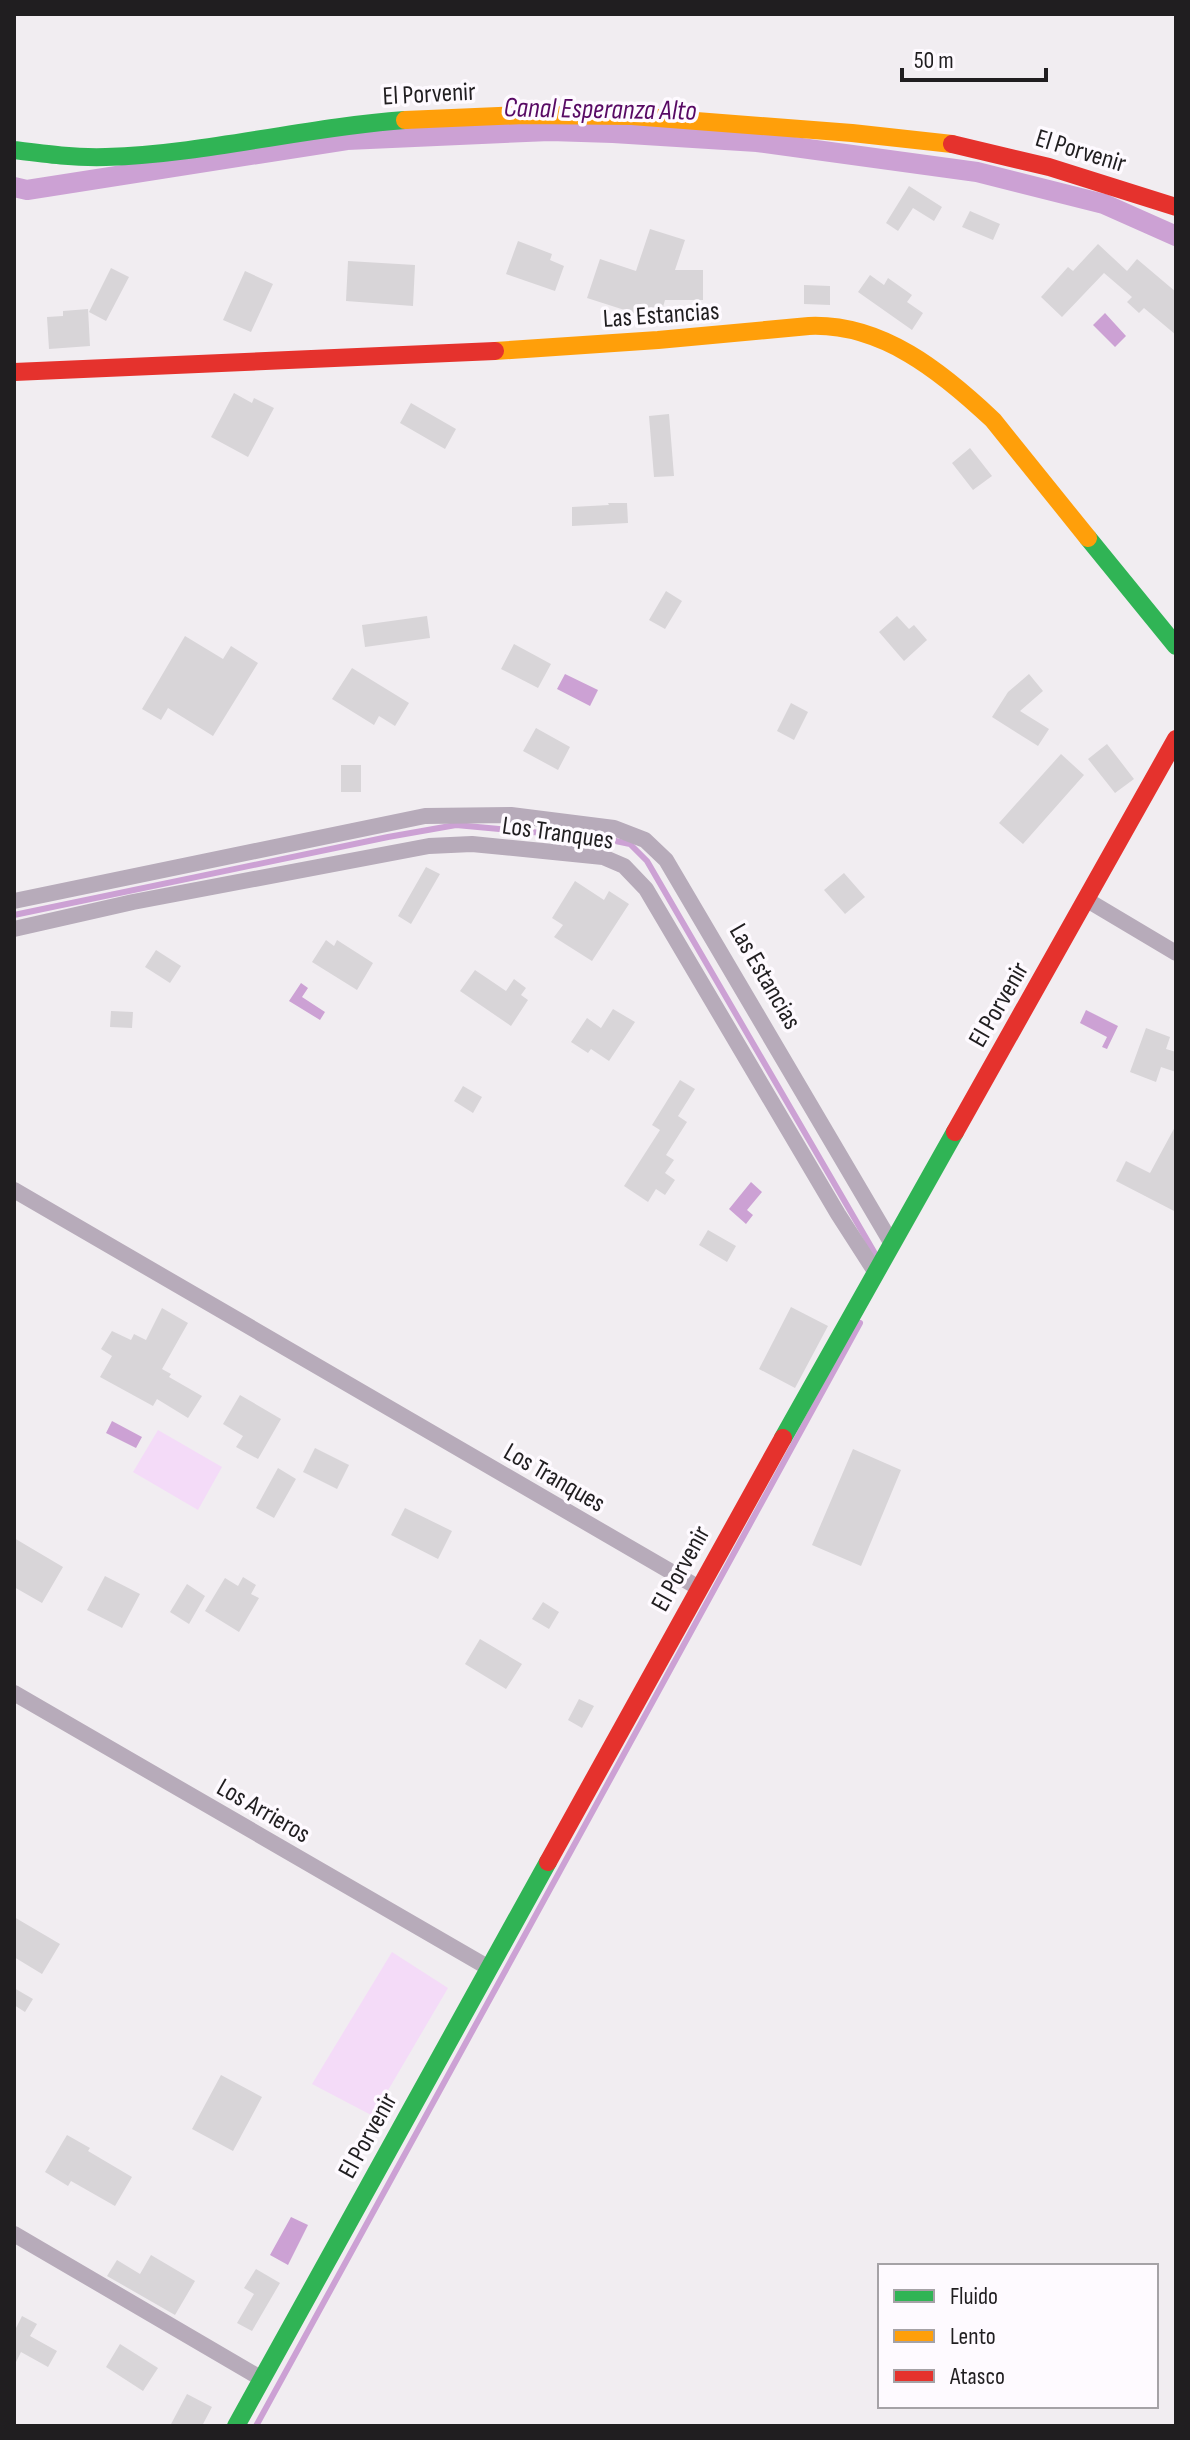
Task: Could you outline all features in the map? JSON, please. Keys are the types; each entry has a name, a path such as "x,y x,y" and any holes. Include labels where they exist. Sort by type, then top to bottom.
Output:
{"street":[{"name":"El Porvenir","path":"14,150 57,157 107,157 184,150 375,122 551,114 667,118 883,135 973,149 1069,172 1176,207"},
{"name":"Las Estancias","path":"14,372 550,348 821,325 855,330 909,354 942,376 993,420 1176,646"},
{"name":"El Porvenir","path":"236,2426 699,1588 1176,739"},
{"name":"Las Estancias","path":"14,901 425,816 487,814 614,828 645,840 673,871 892,1244"},
{"path":"366,828 371,856"},
{"name":"Los Tranques","path":"14,929 133,902 429,846 472,844 603,857 632,872 646,889 876,1273"},
{"path":"1087,900 1176,953"},
{"name":"Los Tranques","path":"14,1190 699,1588"},
{"name":"Los Arrieros","path":"14,1693 489,1968"},
{"path":"14,2234 262,2379"}],"shaded area":[{"path":"1105,313 1126,336 1115,347 1093,325"},
{"path":"565,674 598,690 590,706 557,689"},
{"path":"301,983 308,988 302,997 325,1012 320,1020 289,1001"},
{"path":"1086,1010 1118,1026 1107,1049 1102,1047 1107,1037 1080,1023"},
{"path":"751,1182 762,1192 747,1210 753,1215 746,1224 729,1209"},
{"path":"112,1421 142,1437 136,1448 106,1433"},
{"path":"158,1430 222,1467 198,1510 133,1472"},
{"path":"392,1952 448,1988 373,2116 312,2084"},
{"path":"291,2217 308,2225 288,2265 270,2255"}],"building":[{"path":"909,186 942,207 934,221 913,208 898,231 886,223"},
{"path":"970,211 1000,224 993,240 962,227"},
{"path":"650,229 685,240 675,270 703,270 703,300 665,300 659,321 587,298 600,259 636,271"},
{"path":"518,241 552,254 550,260 564,266 555,291 506,274"},
{"path":"1098,244 1127,271 1137,259 1176,292 1176,335 1144,308 1139,313 1127,302 1132,297 1104,273 1062,317 1041,297 1068,267 1073,271"},
{"path":"348,261 415,265 413,306 346,301"},
{"path":"111,268 129,277 106,321 89,312"},
{"path":"245,271 273,284 251,332 223,320"},
{"path":"870,275 884,285 888,278 912,295 907,302 923,313 912,330 858,292"},
{"path":"804,285 830,286 830,305 804,304"},
{"path":"88,309 90,346 49,349 47,317 63,316 63,311"},
{"path":"234,393 252,403 254,398 274,408 248,457 211,437"},
{"path":"411,403 456,429 445,449 400,423"},
{"path":"669,414 674,476 654,477 649,416"},
{"path":"970,448 992,476 973,490 952,463"},
{"path":"627,503 628,523 572,526 572,507"},
{"path":"666,591 682,601 665,629 649,620"},
{"path":"427,616 430,638 365,647 362,625"},
{"path":"897,616 909,629 914,625 927,640 904,661 879,632"},
{"path":"185,636 223,659 231,646 258,663 213,736 168,708 161,720 142,709"},
{"path":"514,644 551,664 538,688 501,669"},
{"path":"352,668 409,703 395,726 379,716 374,725 332,699"},
{"path":"1029,674 1043,691 1020,711 1049,729 1038,746 992,717 1008,692"},
{"path":"791,703 808,712 794,740 777,731"},
{"path":"536,728 570,747 558,770 523,751"},
{"path":"1107,744 1134,779 1115,793 1088,759"},
{"path":"1061,754 1084,775 1023,844 999,823"},
{"path":"341,765 361,765 361,792 341,792"},
{"path":"426,867 440,874 411,924 398,916"},
{"path":"844,873 865,897 845,914 824,890"},
{"path":"575,881 604,900 609,891 629,904 592,961 554,937 563,925 552,918"},
{"path":"326,940 334,946 337,940 373,963 357,990 312,962"},
{"path":"156,950 181,966 170,983 145,967"},
{"path":"475,970 506,991 514,979 526,988 521,995 528,1000 511,1026 460,991"},
{"path":"613,1009 635,1022 609,1061 591,1049 588,1053 571,1042 587,1018 601,1028"},
{"path":"111,1011 133,1012 132,1028 110,1027"},
{"path":"1146,1028 1170,1037 1166,1049 1176,1052 1176,1072 1161,1067 1156,1082 1130,1072"},
{"path":"680,1080 695,1089 678,1116 687,1122 666,1155 674,1160 665,1173 675,1180 665,1195 656,1189 648,1202 624,1186 660,1130 652,1125"},
{"path":"463,1086 482,1097 473,1113 454,1101"},
{"path":"1176,1125 1176,1212 1116,1181 1126,1161 1150,1173"},
{"path":"708,1230 736,1246 727,1262 699,1245"},
{"path":"791,1307 828,1326 795,1388 759,1369"},
{"path":"162,1308 188,1323 162,1369 171,1374 169,1377 202,1396 188,1418 157,1399 153,1406 100,1377 112,1356 101,1349 112,1331 131,1340 134,1334 146,1340"},
{"path":"240,1395 281,1419 258,1459 236,1447 243,1436 223,1424"},
{"path":"315,1448 349,1465 337,1489 303,1472"},
{"path":"853,1449 901,1470 861,1566 812,1545"},
{"path":"278,1468 296,1479 274,1518 256,1508"},
{"path":"405,1508 452,1531 438,1559 391,1535"},
{"path":"14,1538 63,1567 42,1603 14,1587"},
{"path":"105,1576 140,1594 122,1628 87,1610"},
{"path":"243,1577 256,1585 251,1594 259,1598 239,1632 205,1611 225,1578 238,1586"},
{"path":"187,1584 205,1596 189,1624 170,1612"},
{"path":"543,1602 559,1612 549,1629 532,1619"},
{"path":"480,1639 522,1664 506,1689 465,1664"},
{"path":"579,1699 594,1706 582,1728 568,1720"},
{"path":"14,1917 60,1944 42,1974 14,1957"},
{"path":"14,1988 33,1999 25,2012 14,2005"},
{"path":"221,2075 262,2097 233,2151 192,2129"},
{"path":"67,2135 132,2177 115,2206 71,2181 68,2186 45,2172"},
{"path":"151,2255 195,2281 175,2315 107,2276 117,2260 140,2274"},
{"path":"256,2269 280,2283 252,2331 237,2323 254,2294 244,2288"},
{"path":"22,2316 37,2324 30,2336 57,2351 48,2367 21,2352 14,2366 14,2327"},
{"path":"120,2344 158,2368 143,2391 106,2367"},
{"path":"187,2394 212,2407 202,2426 170,2426"}],"waterway":[{"name":"Canal Esperanza Alto","path":"14,187 27,190 347,140 550,131 613,133 757,142 977,172 1104,204 1176,236"},
{"path":"14,915 456,825 630,844 647,861 877,1257"},
{"path":"256,2426 860,1323"}],"traffic: fast":[{"path":"14,150 83,157 143,155 405,120"},
{"path":"1088,538 1176,646"},
{"path":"783,1438 955,1132"},
{"path":"236,2426 548,1862"}],"traffic: slow":[{"path":"405,120 524,115 632,116 952,144"},
{"path":"495,351 809,326 836,327 861,333 886,342 932,368 993,420 1088,538"}],"traffic: jam":[{"path":"952,144 1049,167 1176,207"},
{"path":"14,372 495,351"},
{"path":"955,1132 1176,739"},
{"path":"548,1862 783,1438"}]}
